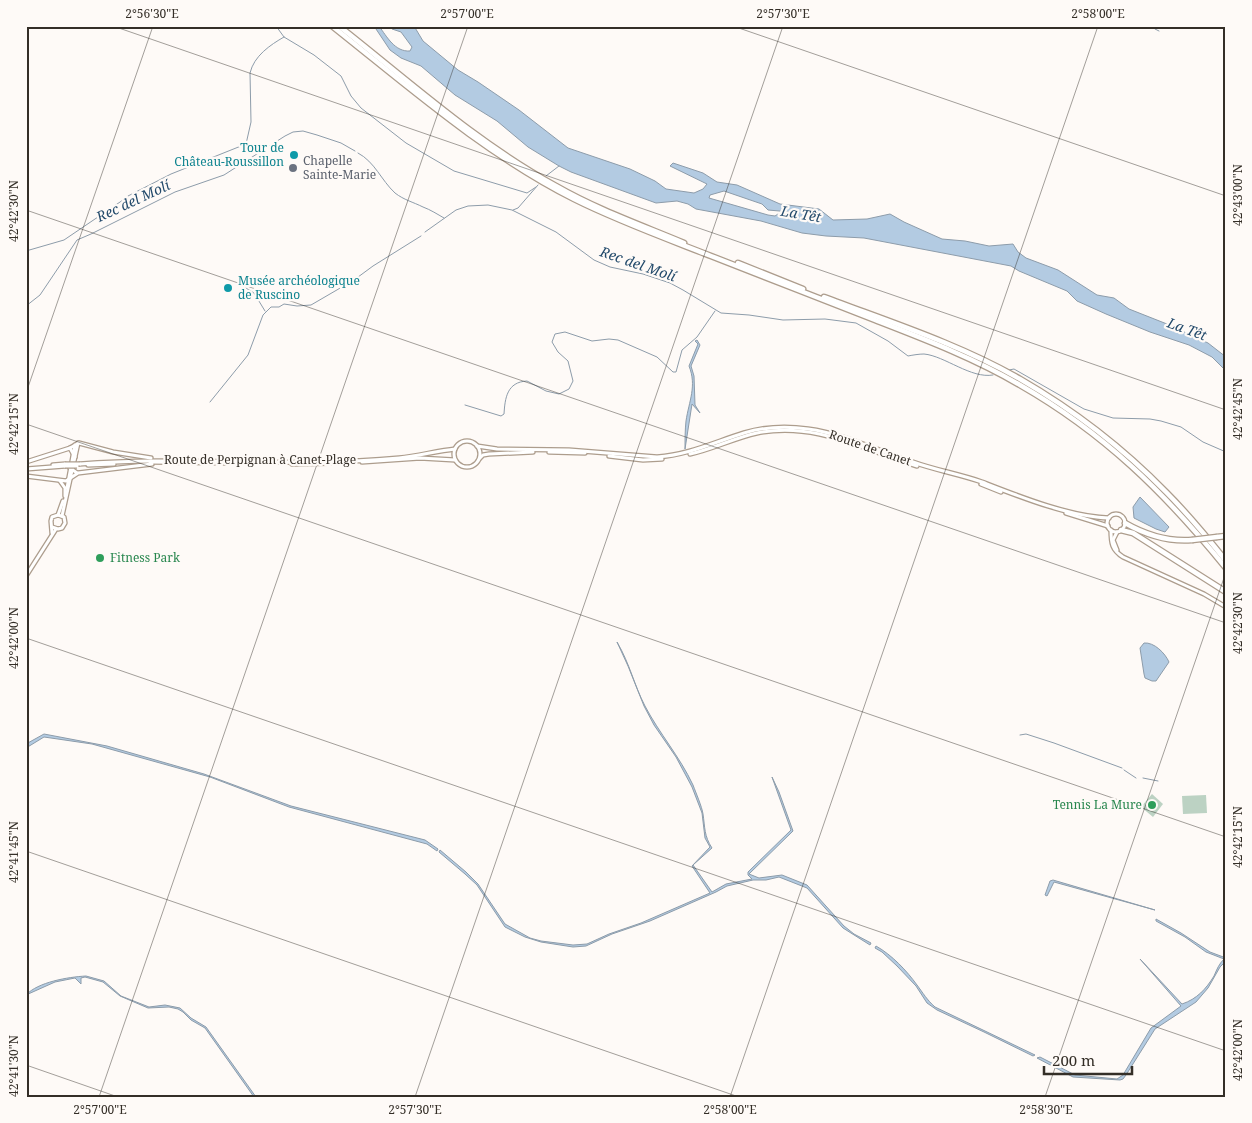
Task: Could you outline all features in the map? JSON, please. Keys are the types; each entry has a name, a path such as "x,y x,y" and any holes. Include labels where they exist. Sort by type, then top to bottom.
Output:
{"highway":[{"path":"332,26 491,150 557,190 592,208 650,232 947,349 1001,374 1032,392 1082,425 1138,471 1174,507 1226,568"},
{"path":"339,26 488,143 556,187 686,243 953,346 1020,379 1086,423 1129,458 1166,491 1226,561"},
{"path":"1125,523 1170,541 1226,536"},
{"path":"1119,531 1133,533 1226,592"}],"main road":[{"name":"Route de Canet","path":"477,446 496,449 569,450 657,457 694,451 753,431 782,428 809,429 837,435 917,464 956,473 1037,502 1075,513 1109,518"},
{"name":"Route de Canet","path":"480,458 483,455 489,454 540,452 586,453 630,459 657,460 695,453 757,433 782,430 808,431 836,437 903,462 966,478 1012,496 1108,526"},
{"path":"464,442 472,442 477,446 480,458 475,464 468,467 460,465 455,460 455,449 464,442"},
{"path":"72,469 73,452 76,444"},
{"path":"60,515 75,457 76,444"},
{"path":"26,462 70,448 76,444 159,460"},
{"path":"70,448 75,457"},
{"name":"Route de Perpignan à Canet-Plage","path":"80,465 159,460 294,462 355,460 416,456 455,449"},
{"name":"Route de Perpignan à Canet-Plage","path":"26,468 139,462 295,464 368,462 420,458 455,460"},
{"path":"26,476 59,481 70,479 78,473 174,462"},
{"path":"72,469 78,473"},
{"path":"60,515 70,479"},
{"path":"59,481 65,488 65,496"},
{"path":"1118,553 1113,540 1125,523 1122,517 1117,514 1109,518 1108,526 1111,530 1112,545 1118,553 1145,568 1204,594 1226,607"},
{"path":"60,515 65,520 64,525 60,529 54,528 50,522 51,518 60,515"},
{"path":"26,576 54,528"},
{"path":"1111,530 1119,531"}],"green space":[{"name":"Tennis La Mure","path":"1152,794 1163,804 1153,817 1141,807"},
{"path":"1206,795 1207,813 1183,814 1182,796"}],"water":[{"name":"La Têt","path":"374,26 379,26 388,39 400,49 410,51 412,47 401,32 392,29 391,26 414,26 423,41 458,70 519,110 568,148 630,169 655,181 666,189 694,193 703,189 707,184 670,166 673,163 703,173 717,182 737,185 780,204 819,209 833,220 867,219 890,214 942,239 989,246 1013,244 1018,252 1026,258 1058,270 1097,295 1114,298 1129,309 1208,343 1226,357 1226,371 1212,357 1189,345 1106,314 1077,301 1067,291 1011,266 864,238 802,233 761,221 696,209 688,204 677,201 656,203 571,172 528,147 497,121 455,95 421,66 401,58 390,50","holes":["724,191 762,204 768,210 791,212 794,216 768,215 709,198 710,195"]},
{"path":"697,340 700,345 691,366 694,376 695,405 700,413 692,404 685,449 686,421 692,394 689,366 698,344 695,341"},
{"path":"1140,497 1169,527 1165,532 1134,518 1133,507"},
{"path":"617,642 645,706 688,775 699,800 702,811 706,835 712,848 693,865 712,892 726,884 752,879 748,875 748,872 791,830 772,777 793,831 749,874 759,878 782,875 807,885 844,926 871,943 870,945 843,928 807,888 779,877 727,886 650,921 612,934 586,946 573,947 541,942 525,937 505,927 477,885 439,852 440,850 478,884 505,924 530,938 541,941 573,945 587,944 710,893 692,866 710,847 705,838 702,813 692,787 676,757 654,725 644,706"},
{"path":"1144,643 1152,644 1159,649 1169,662 1156,681 1145,678 1140,648"},
{"path":"44,734 107,746 204,774 291,806 425,840 438,849 437,851 427,844 289,807 210,777 92,744 44,737 26,748 26,744"},
{"path":"1053,880 1155,910 1054,882 1047,896 1045,895 1050,881"},
{"path":"1156,919 1210,952 1226,958 1226,961 1220,967 1208,988 1196,1002 1155,1029 1123,1079 1120,1080 1073,1077 1037,1058 1040,1057 1075,1075 1117,1079 1123,1075 1151,1028 1181,1006 1140,959 1182,1004 1197,996 1211,981 1224,959 1206,952 1185,937 1156,921"},
{"path":"876,946 904,969 935,1007 1035,1055 1033,1056 937,1010 927,1003 916,986 882,952 875,948"},
{"path":"86,976 104,981 121,996 149,1007 165,1005 180,1008 191,1018 206,1027 256,1097 254,1097 205,1028 191,1020 178,1009 169,1007 148,1008 120,996 103,982 85,977 81,978 81,984 75,978 55,982 26,995 31,990 46,984 62,979"}],"waterway":[{"path":"276,26 284,37 314,55 341,76 351,96 361,108 406,143 454,171 527,193 536,187"},
{"path":"1155,29 1159,31"},
{"path":"128,196 171,174 246,144 251,122 250,73 252,67 263,52 284,37"},
{"name":"Rec del Molí","path":"26,306 40,295 77,240 175,192 224,175 293,132 303,131 317,135 341,143 355,151"},
{"name":"Rec del Molí","path":"358,153 369,161 395,193 444,218"},
{"path":"546,176 559,166"},
{"path":"513,210 518,208 538,185"},
{"path":"26,251 64,240 126,198"},
{"name":"Rec del Molí","path":"425,232 456,210 468,206 488,205 512,210 556,232 594,260 610,267 643,274 670,283 721,313 783,320 825,319 856,323 888,341 908,356 924,354 976,374 993,375"},
{"path":"210,402 248,355 263,315 271,307 279,307 284,304 297,306 311,305 354,280 421,236"},
{"path":"241,285 254,293 265,311"},
{"path":"465,405 501,416 504,414 508,392 515,384 520,382 527,381 546,391 559,394 569,389 573,381 568,361 558,352 552,342 555,334 565,332 592,341 618,340 657,357 673,372 676,372 682,350 697,337 715,311"},
{"name":"Rec del Molí","path":"1009,370 1014,369 1084,409 1113,418 1150,419 1181,427 1203,442 1226,452"},
{"path":"1020,735 1026,734 1054,743 1122,768"},
{"path":"1124,770 1136,778"},
{"path":"1143,778 1158,781"}],"place":[{"name":"Tour de Château-Roussillon","path":"294,155"},
{"name":"Chapelle Sainte-Marie","path":"293,168"},
{"name":"Musée archéologique de Ruscino","path":"228,288"},
{"name":"Fitness Park","path":"100,558"},
{"name":"Tennis La Mure","path":"1152,805"}]}
